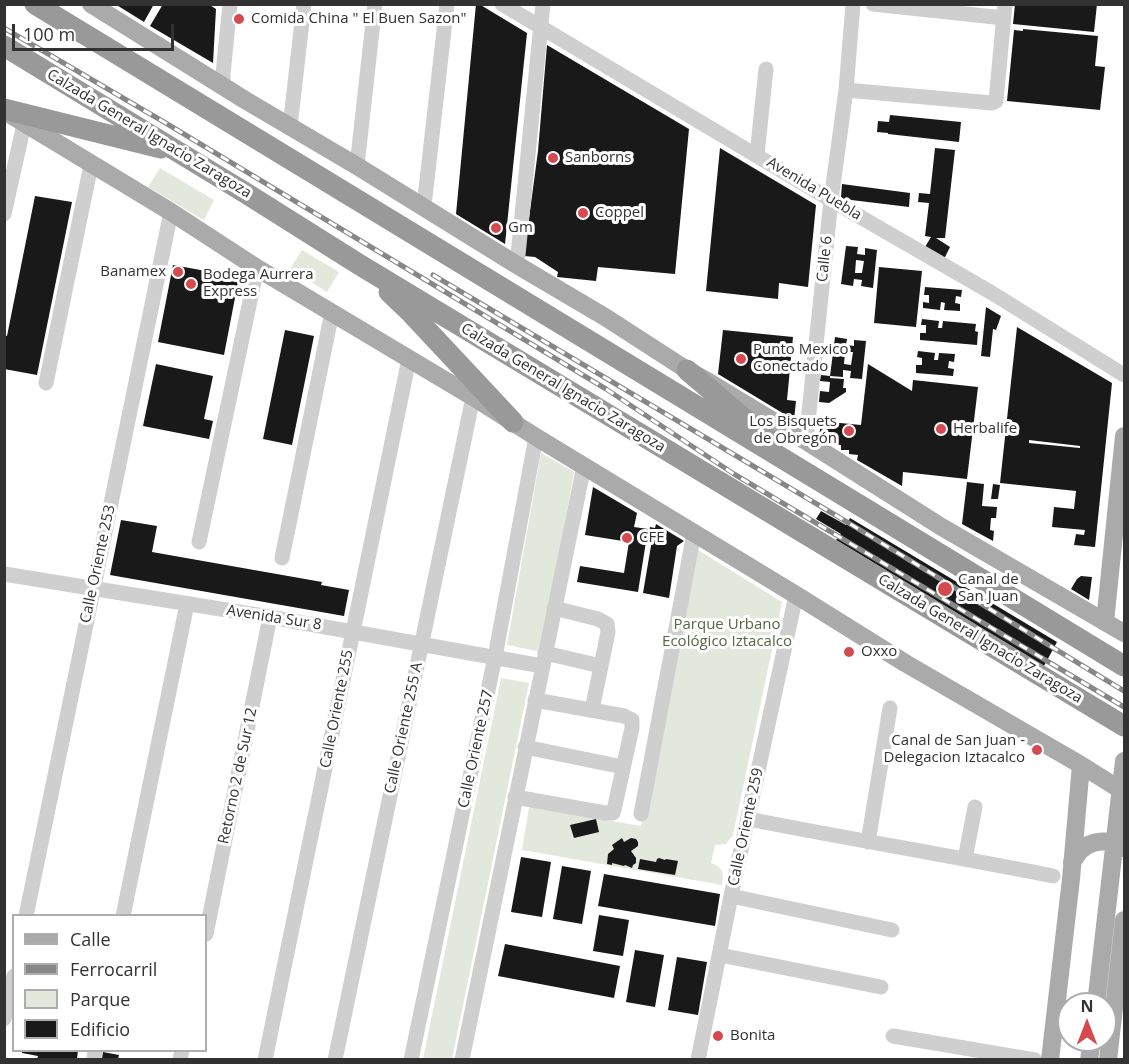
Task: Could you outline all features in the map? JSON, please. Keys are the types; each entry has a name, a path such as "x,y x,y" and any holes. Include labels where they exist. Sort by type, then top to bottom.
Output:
{"highway":[{"path":"35,4 1125,666"},
{"name":"Calzada General Ignacio Zaragoza","path":"4,46 180,152 360,265 1125,726"},
{"path":"4,110 180,152"},
{"path":"360,265 411,313 513,422"},
{"path":"687,370 760,432 788,463"}],"main road":[{"path":"91,4 605,317 940,526 1125,633"},
{"path":"4,110 171,212 257,268 473,397 905,663 1125,792"},
{"path":"1105,622 1125,436"},
{"path":"1110,575 1125,593"},
{"path":"1097,992 1125,761"},
{"path":"1050,1059 1081,765"},
{"path":"1072,862 1080,851 1096,842 1109,842 1125,849"},
{"path":"1108,1059 1125,920"}],"street":[{"path":"223,86 230,4"},
{"path":"290,127 304,4"},
{"path":"357,166 375,4"},
{"path":"424,206 447,4"},
{"name":"Avenida Puebla","path":"502,4 992,293 1125,375"},
{"path":"517,265 543,4"},
{"name":"Calle 6","path":"806,441 831,200 846,90 853,4"},
{"path":"846,90 988,104 996,101 1005,11 873,4"},
{"path":"757,155 766,69"},
{"path":"4,214 24,124"},
{"path":"46,383 91,165"},
{"name":"Calle Oriente 253","path":"26,914 171,212"},
{"path":"199,542 257,268"},
{"path":"282,558 332,312"},
{"name":"Calle Oriente 255","path":"265,1059 409,358"},
{"name":"Calle Oriente 255 A","path":"335,1059 473,397"},
{"name":"Calle Oriente 257","path":"411,1059 495,657 536,437"},
{"path":"462,1059 584,466"},
{"path":"641,814 694,532"},
{"name":"Avenida Sur 8","path":"5,575 270,617 495,657 543,659 601,666"},
{"name":"Calle Oriente 259","path":"698,1059 796,595"},
{"path":"123,914 187,604"},
{"path":"554,609 598,619 608,624 592,710"},
{"name":"Retorno 2 de Sur 12","path":"207,929 270,617"},
{"path":"515,797 613,813 632,728 632,720 624,716 535,700"},
{"path":"868,842 890,708"},
{"path":"525,747 623,767"},
{"path":"965,859 975,807"},
{"path":"748,819 1053,876"},
{"path":"731,896 892,930"},
{"path":"720,955 881,987"},
{"path":"4,1019 12,985"},
{"path":"893,1036 1035,1059"}],"green space":[{"path":"160,168 214,200 204,220 148,187"},
{"path":"302,250 339,272 327,292 290,269"},
{"path":"541,453 574,472 542,652 507,645"},
{"name":"Parque Urbano Ecológico Iztacalco","path":"695,548 782,602 733,835 726,844 715,845 711,863 722,871 722,885 522,850 529,807 641,826"},
{"path":"501,678 529,683 452,1059 423,1059"}],"building":[{"path":"115,4 154,4 144,22"},
{"path":"163,4 208,4 216,9 213,63 150,26"},
{"path":"476,4 527,33 505,244 456,214"},
{"path":"1015,4 1097,4 1094,32 1013,24"},
{"path":"1023,29 1098,36 1095,66 1105,67 1100,110 1007,101 1014,30 1023,31"},
{"path":"547,45 689,129 675,274 598,267 596,281 557,277 558,272 535,257 524,256 538,151"},
{"path":"890,115 961,122 959,142 877,132 878,121 889,122"},
{"path":"720,148 816,205 808,287 779,283 778,299 706,291"},
{"path":"935,148 955,150 945,238 936,238 950,247 944,259 925,247 931,237 925,236 929,203 918,202 919,193 930,194"},
{"path":"842,184 910,193 909,207 843,199 841,197"},
{"path":"35,196 72,202 37,375 4,369 4,335 7,336"},
{"path":"846,246 858,247 857,254 865,255 865,248 877,250 873,288 861,286 862,280 854,279 853,286 841,284","holes":["856,260 864,261 862,273 855,273"]},
{"path":"173,265 239,277 224,355 158,342"},
{"path":"879,267 922,271 916,327 874,323"},
{"path":"925,287 962,290 961,297 956,296 955,303 960,304 960,311 944,310 945,303 941,302 940,310 923,308 923,302 929,303 929,295 924,295"},
{"path":"986,307 1001,316 996,330 993,329 990,357 981,356"},
{"path":"922,319 939,321 938,328 942,328 943,321 976,324 977,345 920,340 920,333 926,333 926,325 921,325"},
{"path":"1017,327 1112,383 1095,547 1074,545 1076,534 1084,535 1085,530 1052,527 1054,507 1074,509 1076,491 1000,483","holes":["1029,440 1080,446 1080,448 1029,443"]},
{"path":"285,330 314,336 292,445 263,439"},
{"path":"723,330 793,337 787,400 796,401 794,420 718,374"},
{"path":"835,337 847,339 846,345 854,346 854,340 866,341 862,379 850,378 851,371 843,370 843,377 830,376","holes":["845,352 853,352 851,365 844,364"]},
{"path":"918,351 935,353 934,360 938,360 939,353 955,354 954,362 949,361 948,368 954,369 953,376 916,373 916,365 922,365 922,358 917,357"},
{"path":"156,364 213,376 204,419 213,421 209,439 143,426"},
{"path":"868,364 912,391 913,380 978,387 967,479 903,472 902,486 857,460 858,455 849,454 849,450 841,450 841,445 829,444 829,439 819,438 820,429 830,429 830,422 861,425"},
{"path":"821,375 844,379 843,388 846,388 846,392 829,403 819,402 820,391 829,392 830,382 820,381"},
{"path":"967,482 984,484 982,506 997,507 996,518 991,518 990,530 994,531 993,541 962,524"},
{"path":"993,484 1000,485 998,499 991,499"},
{"name":"CFE","path":"593,487 637,513 634,527 648,529 638,592 577,582 580,566 624,573 629,542 585,535"},
{"path":"821,511 846,525 850,518 1057,642 1044,666 836,540 841,534 816,519"},
{"path":"121,520 157,526 152,552 322,582 321,585 349,590 344,616 110,575"},
{"path":"656,524 684,541 677,546 669,598 643,593 652,540 648,539 650,527 655,528"},
{"path":"1081,576 1092,577 1089,600 1071,589"},
{"path":"596,819 599,832 574,838 570,825"},
{"path":"622,838 624,842 631,838 638,842 638,846 631,851 636,858 636,863 632,868 625,865 607,864 608,854 614,849 612,845"},
{"path":"521,857 551,862 542,917 511,912"},
{"path":"659,858 678,861 675,875 638,869 640,859 656,862"},
{"path":"562,866 591,871 582,924 553,919"},
{"path":"604,874 720,894 715,926 598,906"},
{"path":"599,915 629,920 623,956 593,951"},
{"path":"505,944 620,966 614,998 498,976"},
{"path":"635,950 664,955 655,1007 626,1002"},
{"path":"677,957 707,962 698,1015 668,1010"},
{"path":"78,1052 77,1059 37,1059 38,1056 22,1053"},
{"path":"103,1052 119,1055 118,1059 102,1059"}],"railway":[{"path":"4,28 606,389 734,474 1124,707"},
{"path":"433,275 852,525 1124,691"}],"place":[{"name":"Comida China \" El Buen Sazon\"","path":"239,19"},
{"name":"Sanborns","path":"553,158"},
{"name":"Coppel","path":"583,213"},
{"name":"Gm","path":"496,228"},
{"name":"Banamex","path":"178,272"},
{"name":"Bodega Aurrera Express","path":"191,284"},
{"name":"Punto Mexico Conectado","path":"741,359"},
{"name":"Herbalife","path":"941,429"},
{"name":"Los Bisquets de Obregón","path":"849,431"},
{"name":"CFE","path":"627,538"},
{"name":"Canal de San Juan","path":"945,589"},
{"name":"Oxxo","path":"849,652"},
{"name":"Canal de San Juan - Delegacion Iztacalco","path":"1037,750"},
{"name":"Bonita","path":"718,1036"}]}
